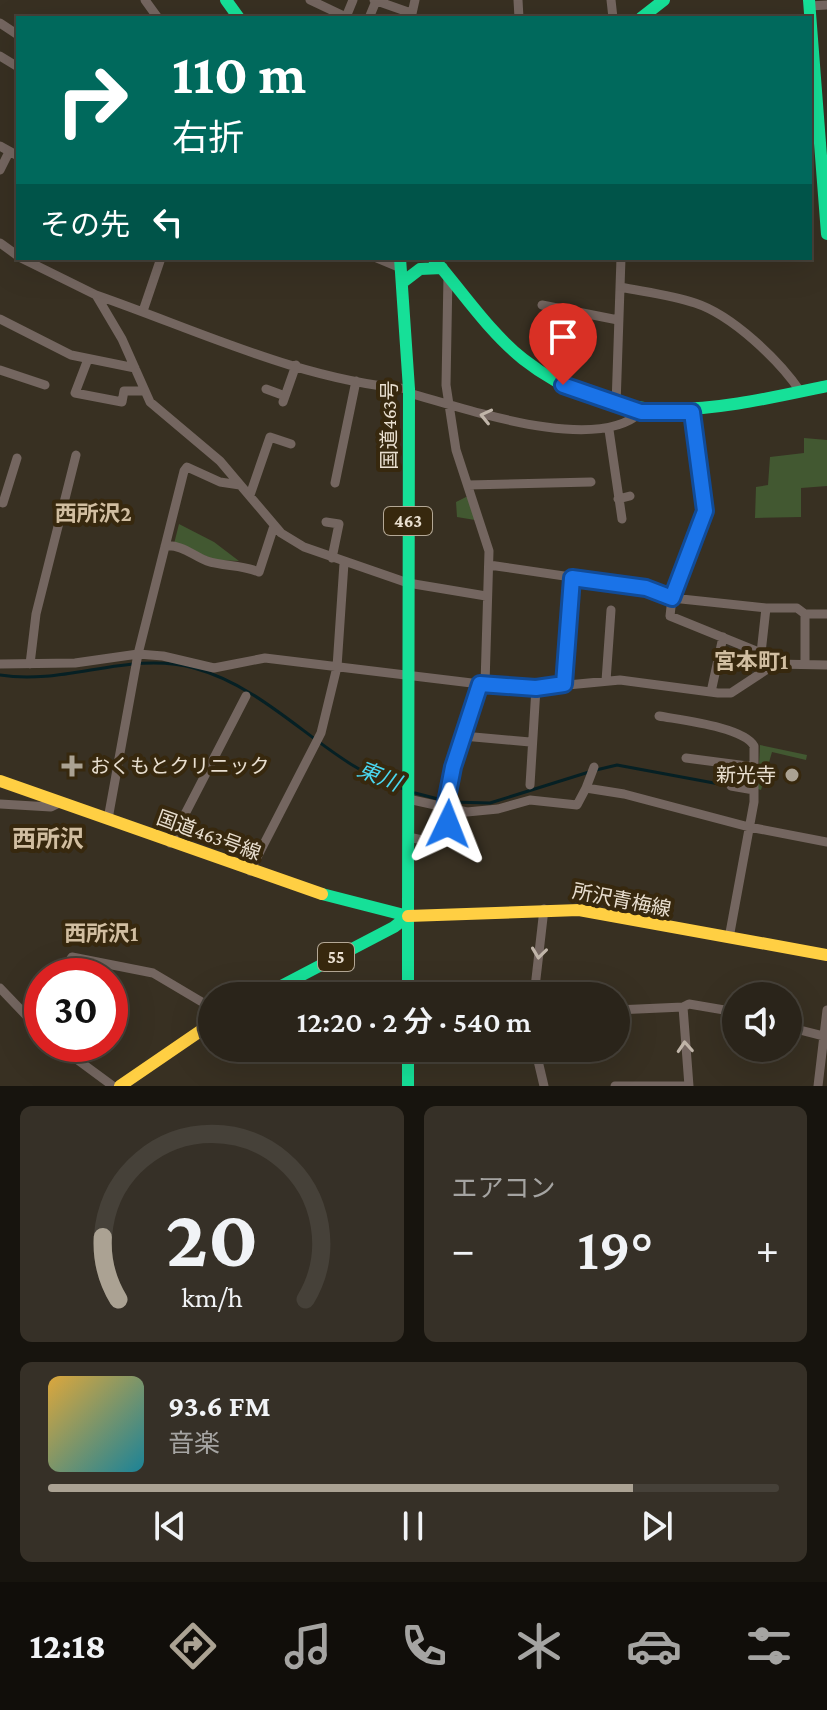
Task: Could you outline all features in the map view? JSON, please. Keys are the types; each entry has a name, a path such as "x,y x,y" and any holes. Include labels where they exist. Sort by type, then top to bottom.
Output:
{"main road":[{"path":"644,16 664,0"},
{"path":"812,36 827,234"},
{"name":"国道463号","path":"400,263 409,391 408,982"},
{"path":"403,282 420,269 441,267 523,359 563,385 641,412 692,412 827,386"},
{"name":"国道463号線","path":"0,781 250,871 408,916"},
{"name":"所沢青梅線","path":"408,916 427,918 544,909 579,910 827,955"},
{"name":"55","path":"297,982 408,916"},
{"path":"120,1086 198,1033"},
{"path":"408,1062 408,1086"}],"street":[{"path":"310,0 342,16"},
{"path":"375,0 411,15 415,0"},
{"path":"809,3 827,5"},
{"path":"0,170 9,151"},
{"path":"28,260 96,295 296,365 409,391 488,418 609,430 629,424 641,412"},
{"path":"143,311 160,260"},
{"path":"616,405 621,260"},
{"path":"408,837 437,843 442,840 448,796 463,736 482,684 489,565 479,514 456,450 444,357 441,267"},
{"path":"620,287 694,303 714,311 785,369 800,391"},
{"path":"96,295 150,402 211,452 274,526 304,547 344,563 408,583 486,596"},
{"path":"542,305 618,320"},
{"path":"0,319 71,355 135,368"},
{"path":"88,359 75,393 122,402 124,391 145,391"},
{"path":"266,389 284,399 296,365"},
{"path":"1,372 45,385"},
{"path":"335,483 356,381"},
{"path":"692,412 705,511 672,598 670,616 761,653 775,664"},
{"path":"609,430 622,519"},
{"path":"250,495 270,437 291,444"},
{"path":"30,664 36,614 76,455"},
{"path":"0,502 3,503 17,458"},
{"path":"108,819 137,660 187,467 220,482 240,485"},
{"path":"468,485 591,482"},
{"path":"618,499 630,496"},
{"path":"326,522 339,524 332,558"},
{"path":"165,546 193,552 214,563 241,564 259,572 274,526"},
{"path":"250,871 319,738 337,667 344,563"},
{"path":"489,565 646,588 672,598 766,608 797,608 805,614 827,614"},
{"path":"564,684 572,578"},
{"path":"761,653 766,608"},
{"path":"606,681 611,610"},
{"path":"805,614 805,664"},
{"path":"711,692 723,637"},
{"path":"0,664 137,660 163,656 214,668 265,658 482,684 536,688 606,681 731,693 775,664 827,665"},
{"path":"530,785 530,742 536,688"},
{"path":"170,843 246,696"},
{"path":"659,716 737,732 751,740 755,767 754,795 729,938"},
{"path":"463,736 530,742"},
{"path":"686,758 755,767"},
{"path":"408,793 448,809 485,811 530,800 572,806 577,805 594,767"},
{"path":"586,785 681,807 749,827 827,842"},
{"path":"731,786 754,795"},
{"path":"0,804 51,807 60,802"},
{"path":"536,982 544,909"},
{"path":"128,968 153,973 198,1000"},
{"path":"0,988 24,1014"},
{"path":"630,1009 683,1007 689,1004 722,1010"},
{"path":"615,1086 689,1086 683,1007"},
{"path":"818,1086 827,1010"},
{"path":"802,1031 825,1037"},
{"path":"80,1062 113,1086"},
{"path":"538,1062 544,1086"}],"green space":[{"path":"804,438 827,440 827,486 801,488 801,517 755,518 756,487 768,485 770,457 804,453"},
{"path":"470,498 475,520 457,517 456,502"},
{"path":"179,524 214,542 239,561 216,560 174,544"},
{"path":"760,745 807,755 806,760 772,752 761,790 758,789"}],"waterway":[{"name":"東川","path":"0,675 49,676 146,663 194,668 250,693 351,764 404,789"},
{"name":"東川","path":"596,770 617,765 730,786"},
{"name":"東川","path":"450,802 490,803 589,772"},
{"name":"東川","path":"415,793 442,800"}],"traffic: fast":[{"path":"226,0 238,16"},
{"path":"644,16 664,0"},
{"path":"809,0 810,16"},
{"path":"812,39 827,234"},
{"path":"322,894 408,916 409,389 400,260"},
{"path":"435,260 510,348 559,383 595,398 632,407 670,409 747,402 827,386"},
{"path":"403,282 420,269 442,268"},
{"path":"289,982 394,927 408,916"},
{"path":"408,916 408,982"},
{"path":"408,1062 408,1086"}],"traffic: slow":[{"path":"0,781 322,894"},
{"path":"408,916 579,910 827,955"},
{"path":"120,1086 198,1033"}],"place":[{"name":"おくもとクリニック","path":"72,766"},
{"name":"新光寺","path":"792,775"}],"district":[{"name":"西所沢2","path":"93,513"},
{"name":"宮本町1","path":"751,661"},
{"name":"西所沢","path":"48,838"},
{"name":"西所沢1","path":"101,933"}],"route":[{"path":"448,824 451,810 445,808 453,767 480,684 536,688 564,684 565,630 572,578 646,588 672,598 705,511 692,412 641,412 590,397 563,385"}]}
